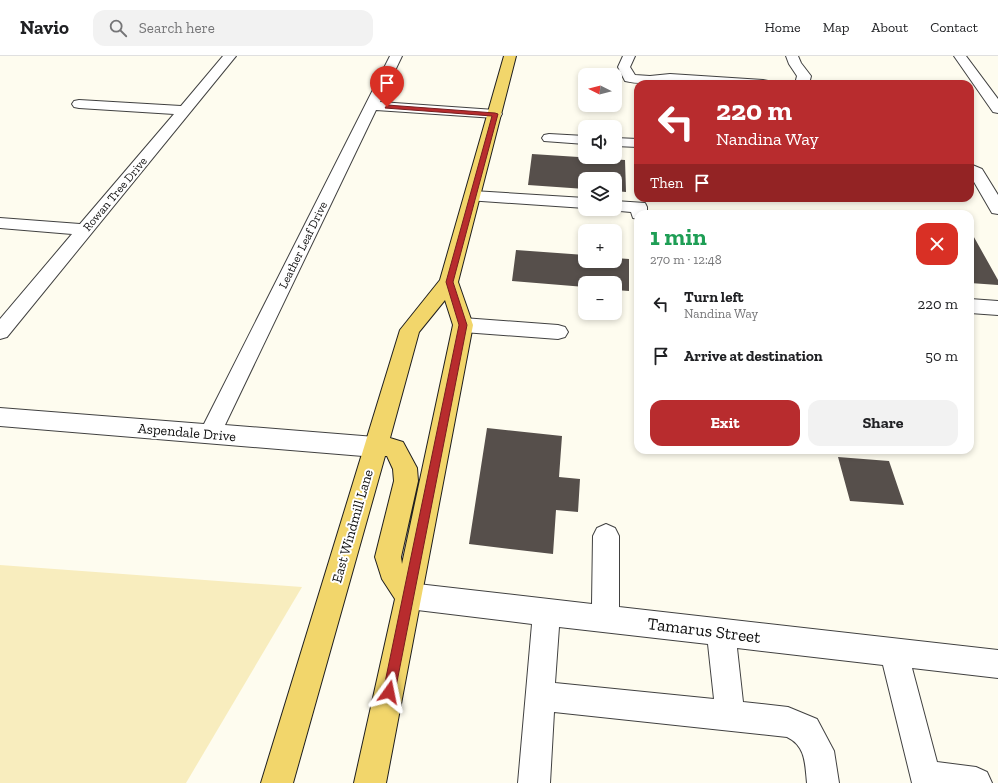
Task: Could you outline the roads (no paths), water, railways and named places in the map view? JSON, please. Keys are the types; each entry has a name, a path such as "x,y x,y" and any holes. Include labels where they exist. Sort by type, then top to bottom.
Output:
{"main road":[{"name":"East Windmill Lane","path":"277,783 410,330 450,282 510,56"},
{"path":"370,783 463,325 450,282"},
{"path":"375,447 385,446 395,449 405,468 406,481 388,557 391,570 409,596"}],"street":[{"name":"Rowan Tree Drive","path":"0,332 230,56"},
{"name":"Leather Leaf Drive","path":"210,434 396,56"},
{"path":"629,56 624,67 630,78 650,80 670,78 701,80"},
{"path":"792,56 795,64 804,76 803,80"},
{"path":"960,56 998,109"},
{"path":"79,104 185,110"},
{"path":"372,106 495,114"},
{"path":"549,138 578,140"},
{"path":"622,142 634,143"},
{"path":"974,171 998,209"},
{"path":"473,196 578,204"},
{"path":"622,206 639,206"},
{"path":"0,223 85,230"},
{"path":"974,306 998,308"},
{"path":"463,325 558,332"},
{"name":"Aspendale Drive","path":"0,417 375,447"},
{"path":"605,619 606,536"},
{"name":"Tamarus Street","path":"409,596 998,664"},
{"path":"534,783 546,612"},
{"path":"721,632 730,716"},
{"path":"894,652 925,776 976,783"},
{"path":"540,696 788,722 806,730 819,751 824,783"}]}
